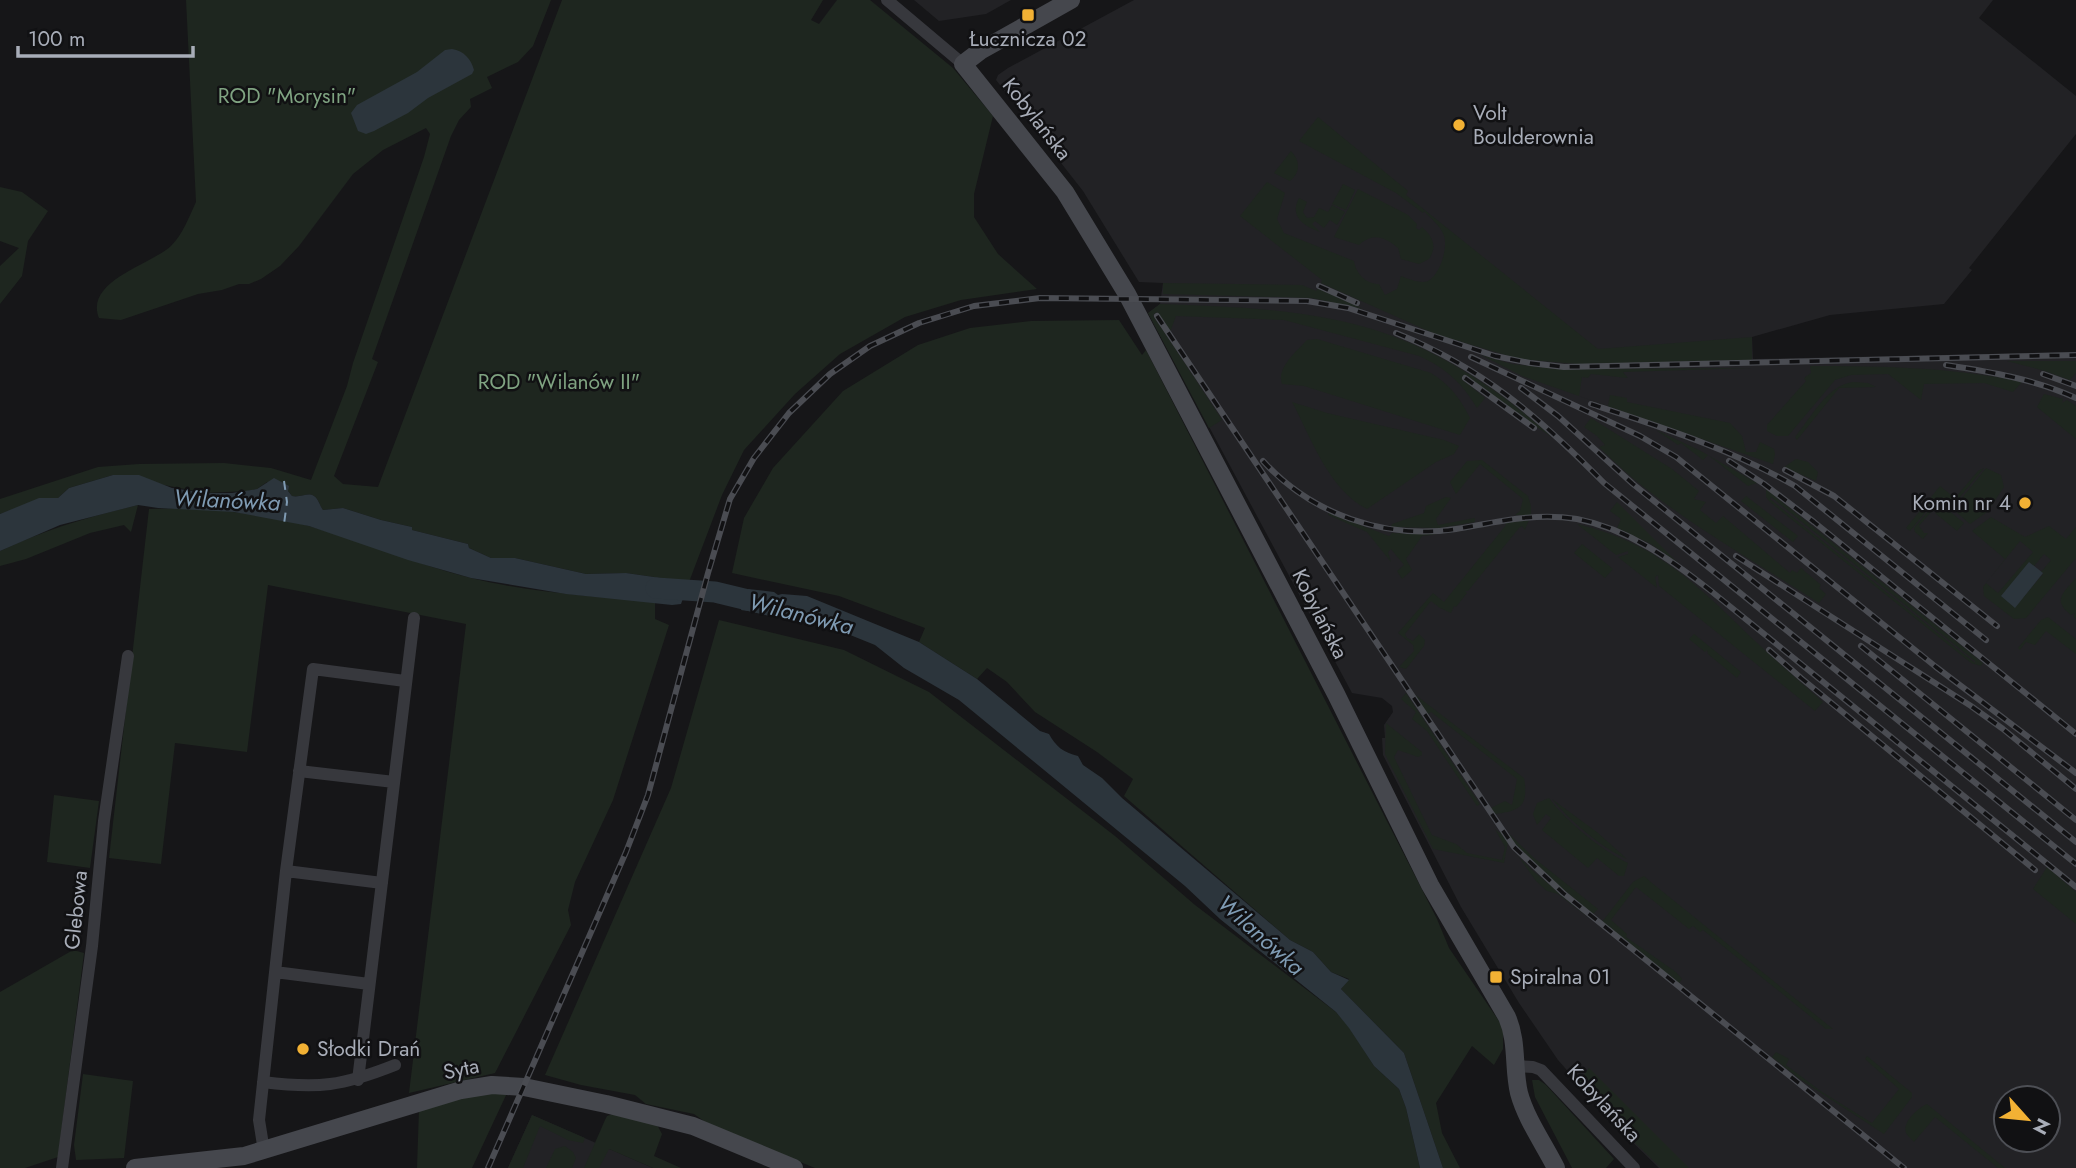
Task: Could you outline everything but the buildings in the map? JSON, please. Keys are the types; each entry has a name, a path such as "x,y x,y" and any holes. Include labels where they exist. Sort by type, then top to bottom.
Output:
{"street":[{"path":"887,0 963,64 1071,0"},
{"name":"Kobylańska","path":"963,64 1065,192 1127,294 1324,670 1430,886 1507,1017 1513,1032 1516,1066 1541,1070 1634,1168"},
{"path":"358,1080 414,618"},
{"name":"Glebowa","path":"62,1168 92,946 104,821 128,656"},
{"path":"264,1151 259,1120 286,871 313,669 405,681"},
{"path":"299,771 394,782"},
{"path":"286,871 382,883"},
{"path":"275,972 369,984"},
{"path":"263,1083 317,1087 358,1080 395,1065"},
{"path":"1516,1066 1522,1104 1556,1168"},
{"name":"Syta","path":"135,1168 216,1161 264,1151 461,1090 484,1086 541,1090 693,1126 794,1168"}],"shaded area":[{"path":"914,0 1011,0 986,14 939,21"},
{"path":"1134,0 1993,0 1979,18 2076,96 2076,134 1969,268 1972,270 1944,304 1830,315 1752,337 1753,359 2076,352 2076,1168 1659,1168 1614,1124 1558,1060 1519,1003 1461,907 1383,755 1384,725 1393,712 1392,706 1382,698 1352,693 1148,313 1160,304 1163,283 1139,282 1083,191 996,80 998,75"},
{"path":"532,1115 653,1168 508,1168"}],"green space":[{"path":"186,0 551,0 533,46 518,62 487,77 492,88 470,99 471,107 459,120 451,136 372,359 378,362 334,476 343,484 378,487 562,0 823,0 811,20 819,24 837,0 870,0 953,68 993,116 974,194 974,217 998,254 1037,289 961,300 905,317 840,354 795,394 744,450 722,495 689,582 626,573 586,574 515,558 491,558 469,548 468,544 412,530 412,527 343,508 323,510 314,496 292,496 288,491 267,482 248,491 205,493 113,475 69,488 58,498 43,499 0,514 0,499 98,467 224,463 271,468 311,480 347,386 424,157 430,134 426,128 383,150 353,174 299,246 280,266 261,279 198,294 121,320 99,318 97,305 101,294 122,275 171,246 182,231 196,202"},
{"path":"1318,117 1408,191 1406,195 1598,349 1752,337 1752,360 1578,364 1519,359 1435,334 1321,283 1322,280 1240,216 1267,182 1285,193 1277,219 1284,233 1354,261 1362,277 1379,284 1385,295 1397,289 1401,276 1422,282 1432,278 1442,261 1445,241 1440,229 1424,211 1423,213 1396,193 1299,141"},
{"path":"1291,151 1298,166 1290,181 1274,173"},
{"path":"1343,184 1355,190 1346,210 1332,204"},
{"path":"0,187 22,192 48,211 28,241 22,276 0,304 0,266 19,248 0,241"},
{"path":"1358,189 1408,215 1419,230 1422,227 1426,230 1433,246 1429,259 1419,264 1401,259 1398,248 1379,238 1369,238 1359,245 1334,237"},
{"path":"1299,198 1307,202 1303,212 1307,218 1314,217 1319,208 1328,212 1332,205 1345,212 1337,225 1330,220 1324,228 1315,221 1312,224 1320,232 1304,224 1297,216 1296,205"},
{"path":"1163,283 1302,285 1316,291 1318,288 1363,309 1312,298 1163,294"},
{"path":"1160,304 1274,310 1371,329 1455,365 1506,399 1553,438 1465,377 1463,380 1485,398 1477,408 1452,377 1419,356 1284,320 1176,316 1170,332 1157,312 1153,315 1222,420 1209,428 1148,313"},
{"path":"1119,320 1142,355 1146,350 1437,919 1449,948 1503,1027 1503,1049 1494,1065 1472,1046 1436,1103 1442,1133 1460,1168 1443,1168 1404,1053 1341,989 1349,979 1331,972 1313,952 1290,940 1124,796 1133,779 1035,712 1007,682 987,668 977,679 919,642 925,628 839,596 732,573 744,518 773,468 843,391 918,345 970,328 1031,321"},
{"path":"1317,339 1431,373 1454,392 1470,418 1460,435 1304,386 1282,384 1282,372 1288,360 1307,340"},
{"path":"1481,355 1512,364 1557,369 1752,368 1623,372 1628,378 1591,374 1588,378 1582,377 1579,396 1522,376"},
{"path":"2007,361 2076,361 2076,373 2070,380"},
{"path":"1810,366 1943,370 2022,382 2013,392 1984,383 1924,384 1921,400 1888,374 1851,375 1835,380 1788,436 1777,436 1767,431 1767,425 1806,381 1804,378 1811,373"},
{"path":"1868,383 1876,387 1839,388 1797,440 1795,437 1827,396 1844,384"},
{"path":"2044,394 2063,399 2062,403 2067,400 2076,406 2076,439 2037,407"},
{"path":"1610,395 1627,398 1627,402 1730,423 1742,436 1746,452 1756,452 1760,442 1774,449 1773,464 1582,397 1608,406"},
{"path":"1292,402 1459,446 1454,454 1436,462 1367,509 1353,500 1331,476"},
{"path":"1591,418 1672,469 1699,491 1694,499 1706,502 1700,510 1716,523 1723,516 1790,573 1792,570 1797,573 1801,568 1821,585 1819,588 1826,594 1819,603 1704,531 1623,470 1599,447 1605,445 1597,436 1584,427"},
{"path":"1656,430 1708,455 1703,460 1681,443 1678,445"},
{"path":"1709,455 1757,483 1748,486"},
{"path":"1796,459 1808,462 1818,472 1816,481 1784,467"},
{"path":"1482,460 1528,496 1531,515 1515,515 1520,511 1523,499 1480,464 1456,494 1450,482 1467,461"},
{"path":"1984,468 1951,508 1937,498 1910,531 1906,528 1940,486 1955,498 1978,471"},
{"path":"1986,468 2001,475 2004,487 1987,512 1970,524 1953,509"},
{"path":"1766,489 1983,663 1981,666 1971,663 1766,497","holes":["1771,497 1975,661 1770,499"]},
{"path":"1746,496 1798,536 1793,542 1741,501"},
{"path":"1446,497 1451,498 1436,519 1438,525 1475,518 1475,522 1440,528 1391,527 1392,524 1424,513 1426,506"},
{"path":"1937,501 1964,523 1957,531 1935,513 1939,510 1937,509 1919,526 1924,533 1928,533 1923,539 1914,528"},
{"path":"1617,502 1679,564 1651,544 1617,528 1621,519 1610,511"},
{"path":"138,505 131,532 124,525 90,533 26,559 0,566 0,551 17,543 68,524"},
{"path":"189,508 294,522 430,566 494,583 655,602 655,619 669,625 613,800 575,882 568,910 571,925 495,1073 409,1093 466,624 268,585 247,752 175,743 161,864 109,858 149,509"},
{"path":"1329,513 1389,536 1392,533 1433,534 1476,529 1422,536 1406,559 1412,570 1402,579 1397,571 1404,565 1391,549 1388,552 1391,562 1367,532 1328,515"},
{"path":"1991,517 2025,537 2049,526 2066,539 2076,527 2076,558 2026,618 2014,619 1984,596 1983,587 1986,583 1998,593 2033,552 2020,541 1991,577 2005,559 1972,531","holes":["2044,554 2051,560 2041,572 2043,574 2015,607 2029,562 2034,566"]},
{"path":"1529,520 1525,530 1522,526 1519,528 1468,591 1465,591 1467,593 1451,613 1431,601 1405,634 1413,641 1419,634 1425,640 1424,646 1406,669 1399,667 1414,651 1413,645 1398,633 1433,593 1444,602 1506,525 1504,522"},
{"path":"1577,524 1631,542 1675,569 1695,584 1823,702 1815,711 1659,586 1658,575 1655,577 1657,588 1618,557 1628,554 1628,551 1616,555"},
{"path":"1582,544 1613,569 1605,578 1574,553"},
{"path":"2076,578 2076,619 2073,616 2075,613 2071,615 2065,610 2061,601 2064,592"},
{"path":"2048,617 2076,639 2076,654 2046,631 2035,645 2026,642 2020,650 2018,648 2041,620"},
{"path":"719,620 844,650 929,692 1115,836 1195,905 1336,1012 1374,1066 1399,1089 1420,1168 815,1168 711,1126 694,1114 646,1104 635,1095 545,1075 671,788"},
{"path":"1694,634 1741,672 1737,678 1708,654 1707,650 1705,652 1689,639"},
{"path":"1406,693 1480,804 1477,806 1427,731 1412,719 1416,712 1401,699"},
{"path":"1413,693 1524,778 1525,795 1521,805 1511,811 1495,814 1491,808 1505,801 1512,805 1517,779 1431,712 1427,715"},
{"path":"1386,723 1422,752 1418,757 1398,750 1394,757 1432,835 1456,844 1467,853 1502,860 1505,847 1495,829 1499,833 1501,831 1513,849 1508,842 1504,863 1433,849 1385,754"},
{"path":"54,795 99,801 90,868 47,862"},
{"path":"1549,798 1585,835 1628,863 1624,876 1619,876 1597,858 1588,868 1542,830 1551,818 1546,814 1537,825 1533,814 1537,803"},
{"path":"1552,799 1598,833 1627,859 1587,833"},
{"path":"1507,832 1534,858 1598,909 1593,914 1559,886 1522,852"},
{"path":"1518,856 1590,919 1558,894 1547,891"},
{"path":"2047,867 2076,892 2076,924 2033,889"},
{"path":"1644,876 1833,1029 1826,1029 1703,930 1700,932 1693,926 1689,929 1636,887 1611,920 1627,934 1626,937 1676,972 1682,979 1678,985 1602,922 1633,882"},
{"path":"73,950 84,953 58,1157 25,1168 0,1168 0,992"},
{"path":"1776,1052 1789,1059 1786,1065 1822,1092 1872,1123 1899,1089 1865,1059 1867,1056 1912,1093 1912,1097 1884,1134 1798,1078 1772,1057"},
{"path":"1589,1068 1689,1168 1661,1168 1613,1122 1578,1082"},
{"path":"83,1074 133,1081 124,1158 76,1160 74,1145"},
{"path":"1532,1080 1539,1080 1546,1085 1614,1159 1606,1168 1572,1168 1535,1097"},
{"path":"507,1093 472,1168 417,1168 419,1109 480,1094"},
{"path":"1927,1104 2005,1168 1998,1168 1935,1117 1914,1142 1906,1133 1906,1124 1915,1112"},
{"path":"616,1113 656,1123 662,1134 654,1156 681,1168 653,1168 609,1149 599,1168 584,1168 607,1116"},
{"path":"532,1115 585,1138 583,1143 568,1140 540,1126 523,1168 508,1168"},
{"path":"565,1146 576,1158 572,1168 546,1168 555,1149"}],"water":[{"path":"452,49 469,59 474,70 472,74 374,131 366,134 358,131 351,113 357,105 417,72 445,50"},
{"path":"113,475 139,475 172,488 205,493 257,489 274,478 289,486 288,491 292,496 314,496 323,510 343,508 412,527 412,530 468,544 469,548 491,558 515,558 586,574 626,573 689,582 681,604 672,605 566,594 471,578 408,560 309,526 234,512 138,505 60,525 0,551 0,514 39,498 58,498 69,488"},
{"path":"2029,562 2043,573 2015,608 2001,596"},
{"path":"748,589 774,592 778,595 807,596 919,642 977,679 1040,731 1049,734 1060,748 1078,756 1083,765 1102,778 1290,940 1313,952 1331,972 1349,980 1341,989 1404,1053 1443,1168 1420,1168 1399,1089 1374,1066 1336,1012 1220,919 1185,886 959,700 904,668 875,645 818,622 741,610"}],"waterway":[{"name":"Wilanówka","path":"656,588 715,592 773,606"}],"ferry route":[{"path":"284,481 287,502 284,524"}],"railway":[{"path":"1319,286 1357,303"},
{"path":"488,1168 626,852 648,795 730,499 754,458 789,413 830,374 870,346 919,323 974,306 1040,298 1307,301 1348,308 1495,356 1564,367 2076,355"},
{"path":"1157,316 1514,847 1563,893 1904,1168"},
{"path":"1396,333 1456,362 1508,396 1604,483 2076,864"},
{"path":"1471,357 1640,436 1676,457 1936,667 2076,773"},
{"path":"1946,365 2028,381 2076,398"},
{"path":"2043,374 2076,386"},
{"path":"1465,378 1534,428"},
{"path":"1521,388 1558,416 1633,484 2076,842"},
{"path":"1591,404 1721,450 1795,486 1986,640"},
{"path":"1263,461 1303,496 1326,509 1376,526 1429,531 1516,519 1561,517 1596,524 1632,538 1665,557 1711,591 2076,887"},
{"path":"1729,461 1814,522 2076,734"},
{"path":"1785,470 1834,496 1997,626"},
{"path":"1736,556 1971,706 2076,789"},
{"path":"1861,646 2076,820"},
{"path":"1769,650 2035,870"}],"place":[{"name":"Łucznicza 02","path":"1028,15"},
{"name":"Volt Boulderownia","path":"1459,125"},
{"name":"Komin nr 4","path":"2025,503"},
{"name":"Spiralna 01","path":"1496,977"},
{"name":"Słodki Drań","path":"303,1049"}],"park label":[{"name":"ROD \"Morysin\"","path":"287,96"},
{"name":"ROD \"Wilanów II\"","path":"559,382"}]}
